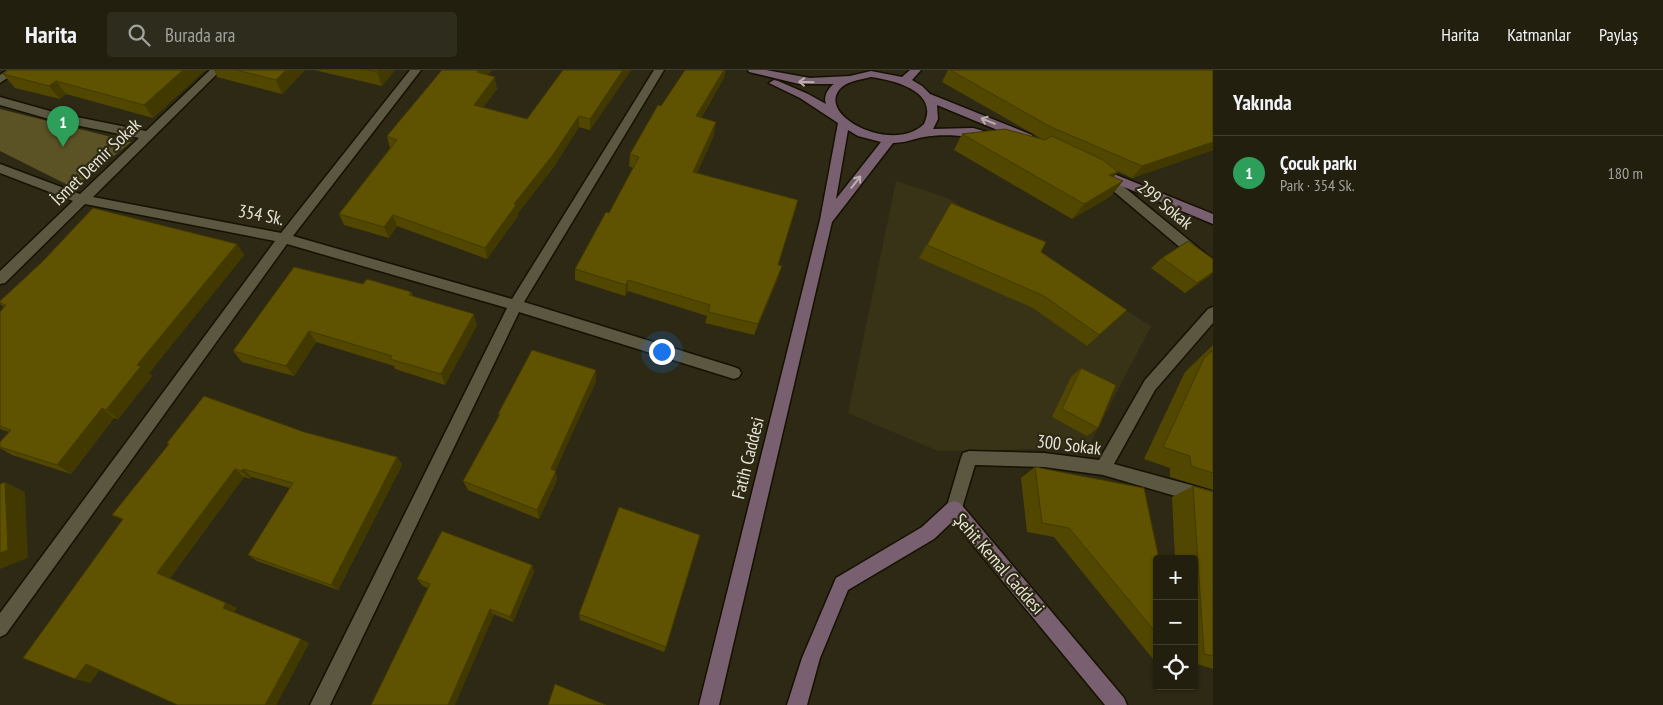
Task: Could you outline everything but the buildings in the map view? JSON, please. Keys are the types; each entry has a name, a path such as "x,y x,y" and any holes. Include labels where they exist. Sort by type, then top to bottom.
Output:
{"street":[{"path":"0,80 14,70"},
{"name":"İsmet Demir Sokak","path":"0,280 81,199 216,70"},
{"path":"0,628 284,238 416,70"},
{"path":"320,705 515,305 659,70"},
{"path":"745,70 804,96 856,131 872,137 889,140 906,138 921,133 973,132 1035,146 926,96"},
{"path":"753,70 797,82 825,82 854,76 891,73 917,88 932,105 934,115 930,125 921,133"},
{"path":"904,81 916,70"},
{"name":"Fatih Caddesi","path":"709,705 826,220 839,119 831,108 830,100 833,90 842,81 854,76"},
{"path":"0,101 56,117 149,136"},
{"name":"Fatih Caddesi","path":"826,220 889,140"},
{"name":"354 Sk.","path":"0,168 81,199 284,238 515,305 734,373"},
{"name":"299 Sokak","path":"1213,219 1096,170 1213,267"},
{"path":"1103,468 1150,385 1213,313"},
{"name":"300 Sokak","path":"954,509 969,458 1044,460 1103,468 1213,499"},
{"name":"Şehit Kemal Caddesi","path":"797,705 811,658 842,584 928,534 954,509 1117,705"}],"shaded area":[{"path":"0,109 131,142 74,188 0,151"},
{"path":"896,181 948,198 1151,326 1088,448 938,451 848,413"}],"place":[{"name":"Çocuk parkı","path":"63,147"}]}
